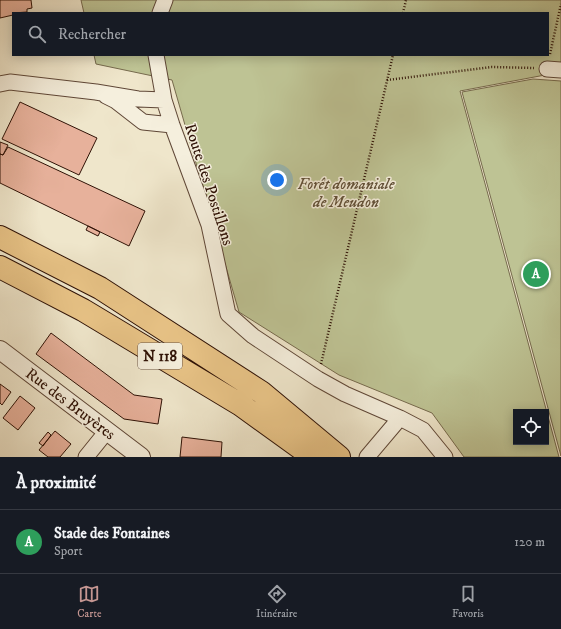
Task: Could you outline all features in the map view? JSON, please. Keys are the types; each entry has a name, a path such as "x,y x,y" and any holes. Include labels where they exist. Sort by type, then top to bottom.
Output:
{"highway":[{"name":"N 118","path":"0,237 100,288 114,297 260,392 339,457"},
{"name":"N 118","path":"0,267 83,310 241,405 313,457"}],"street":[{"path":"160,12 165,0"},
{"name":"Route des Postillons","path":"156,56 164,100 172,126 209,225 228,314 254,336 318,379 345,394 400,418 423,430 445,457"},
{"path":"0,84 10,82 164,100"},
{"path":"96,92 116,101 143,122 172,126"},
{"name":"Rue des Bruyères","path":"0,350 141,457"},
{"path":"367,457 400,418"},
{"path":"86,457 107,431"}],"path":[{"path":"403,12 406,0"},
{"path":"387,80 492,67 554,70 561,4"},
{"path":"318,379 393,56"}],"green space":[{"name":"Forêt domaniale de Meudon","path":"81,0 561,0 561,72 460,91 546,409 513,409 513,445 549,445 549,420 559,457 464,457 432,413 339,375 239,312 172,80 96,64 94,56 549,56 549,12 84,12"},
{"path":"533,79 561,81 561,456 549,409 462,92"}],"building":[{"path":"0,0 31,0 32,8 27,9 27,12 12,12 12,15 0,18"},
{"path":"20,102 97,138 79,175 2,139"},
{"path":"0,142 8,145 3,155 0,154"},
{"path":"8,147 145,211 129,246 0,183 0,154 3,155"},
{"path":"88,226 100,232 98,236 86,230"},
{"path":"51,333 134,395 162,399 158,424 124,419 36,354"},
{"path":"0,384 11,392 2,405 0,403"},
{"path":"20,396 35,408 18,430 3,418"},
{"path":"55,431 71,444 60,457 48,457 39,450"},
{"path":"48,432 51,435 43,446 39,443"},
{"path":"182,437 222,442 221,457 180,457"}],"place":[{"name":"Stade des Fontaines","path":"536,274"}]}
